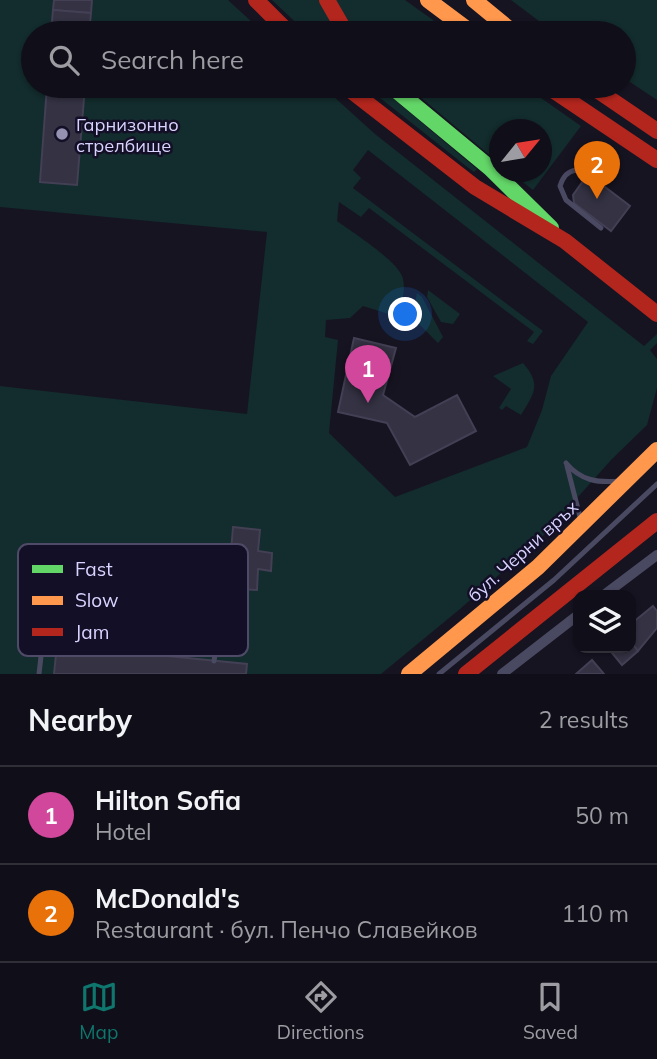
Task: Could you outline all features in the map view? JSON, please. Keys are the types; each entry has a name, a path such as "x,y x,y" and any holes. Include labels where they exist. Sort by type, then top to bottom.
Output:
{"main road":[{"path":"256,0 277,21"},
{"path":"327,0 339,21"},
{"path":"428,0 456,21"},
{"path":"475,0 500,21"},
{"path":"360,98 475,187 565,241"},
{"path":"405,98 490,168 565,241 657,314"},
{"path":"565,98 657,160"},
{"path":"609,98 657,131"},
{"name":"бул. Черни връх","path":"409,674 538,567 657,450"},
{"path":"466,674 657,522"}],"street":[{"path":"611,590 657,555"},
{"path":"502,674 573,619"}],"lane":[{"path":"601,228 566,200 560,186 565,174 570,170 580,169 603,176"},
{"path":"582,525 566,463 585,479 600,482 627,480"},
{"path":"439,674 554,580 657,484"},
{"path":"39,674 41,656"},
{"path":"214,661 215,656"}],"green space":[{"path":"0,0 228,0 251,21 21,21 21,98 335,98 375,134 644,346 657,334 657,343 650,350 657,359 657,388 647,425 612,459 543,536 381,674 0,674 0,386 247,414 267,232 0,207","holes":["368,150 588,322 551,376 542,410 527,447 395,497 329,433 338,340 325,337 326,320 350,318 363,306 398,317 404,289 403,279 394,264 337,221 339,202 361,217 369,208 534,332 527,341 533,344 543,331 353,188 361,178 353,170"]},
{"path":"272,0 405,0 434,21 294,21"},
{"path":"511,0 657,0 657,100 636,86 636,21 539,21"},
{"path":"380,98 392,98 477,169 474,172"},
{"path":"421,98 541,98 581,126 552,165 552,119 489,119 489,155"},
{"path":"523,182 539,182 533,190"},
{"path":"428,290 460,314 453,324 441,322 427,297"},
{"path":"417,293 422,297 443,337 438,343 412,317"},
{"path":"523,363 533,377 534,389 521,415 506,406 502,410 499,408 511,389 493,376"}],"building":[{"path":"54,0 92,0 91,13 53,10"},
{"path":"53,10 91,13 90,21 52,21"},
{"name":"Гарнизонно стрелбище","path":"46,98 84,98 77,185 40,182"},
{"path":"588,174 630,206 611,231 574,203 573,195"},
{"path":"354,338 396,348 383,395 415,417 457,395 476,431 410,465 387,423 338,412"},
{"path":"233,527 260,530 258,551 272,553 271,571 258,569 257,590 248,589 248,544 232,544"},
{"path":"653,606 657,611 657,628 638,651 636,648 636,620"},
{"path":"612,653 636,653 622,665"},
{"path":"56,656 167,656 247,664 246,674 54,674"},
{"path":"592,660 604,674 576,674"}],"traffic: fast":[{"path":"405,98 490,168 551,228"}],"traffic: slow":[{"path":"428,0 456,21"},
{"path":"474,0 499,21"},
{"path":"409,674 538,567 657,450"}],"traffic: jam":[{"path":"256,0 277,21"},
{"path":"327,0 339,21"},
{"path":"360,98 475,187 565,241 657,314"},
{"path":"565,98 657,160"},
{"path":"609,98 657,131"},
{"path":"466,674 657,521"}],"place":[{"name":"Гарнизонно стрелбище","path":"62,134"},
{"name":"McDonald's","path":"597,199"},
{"name":"Hilton Sofia","path":"368,403"}]}
